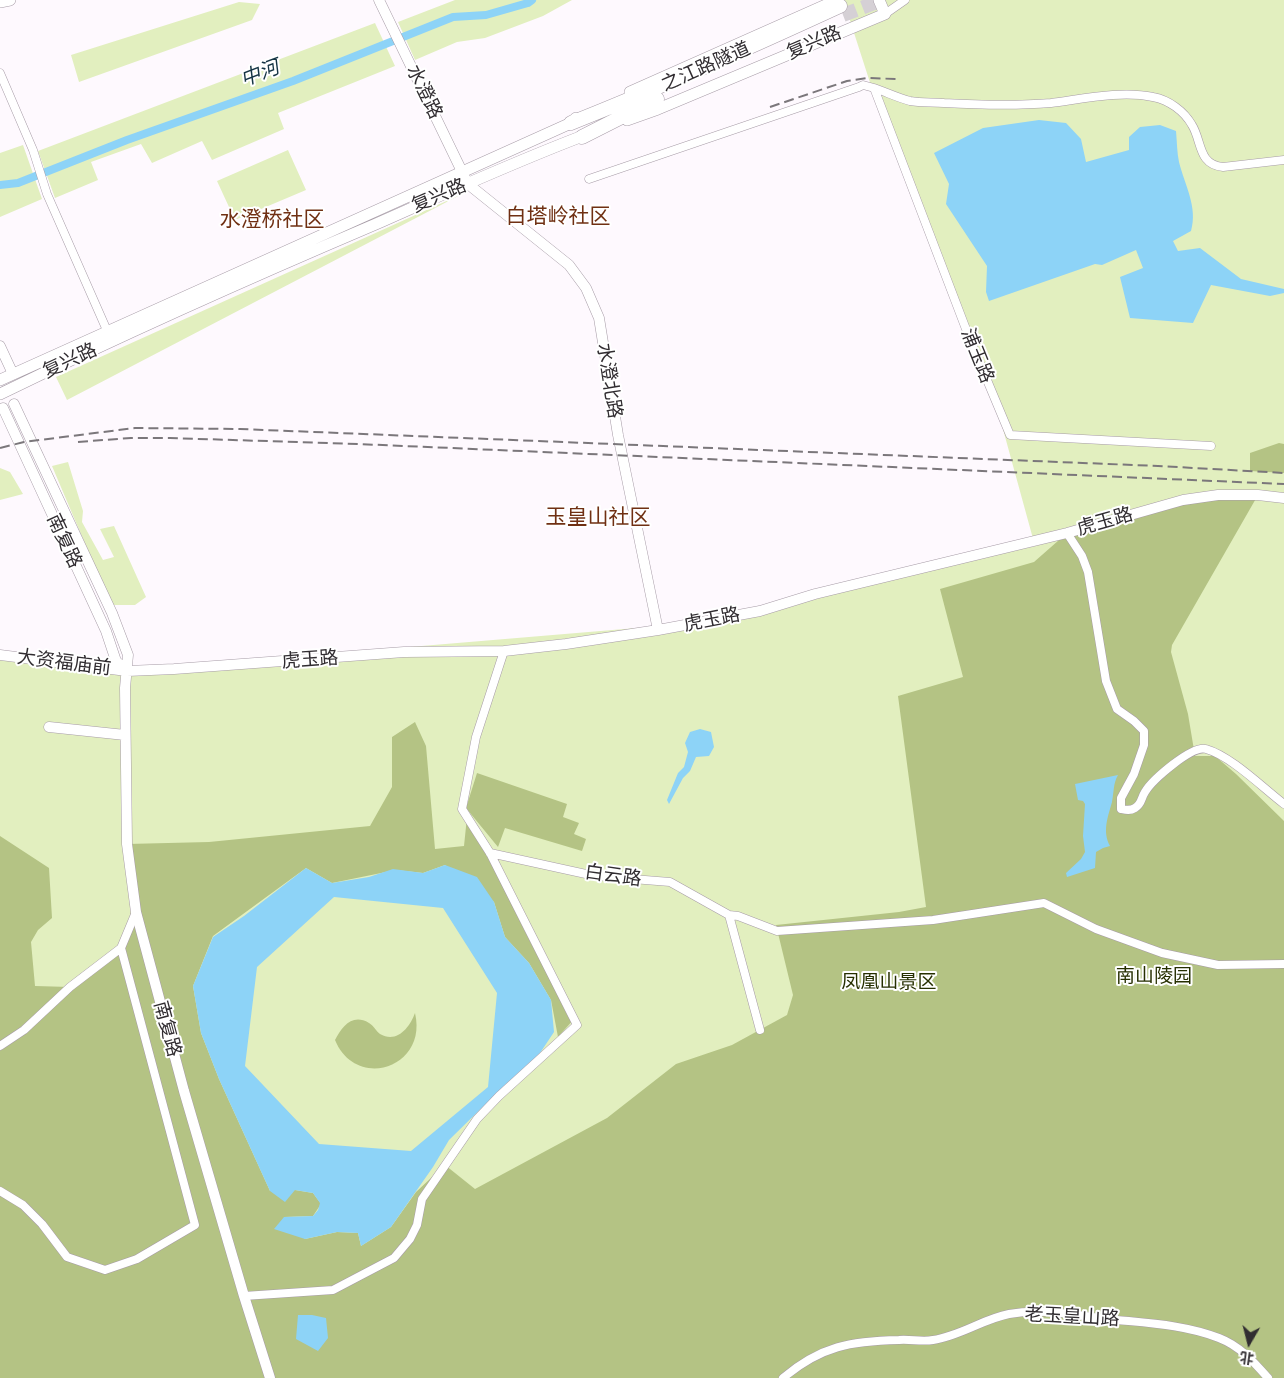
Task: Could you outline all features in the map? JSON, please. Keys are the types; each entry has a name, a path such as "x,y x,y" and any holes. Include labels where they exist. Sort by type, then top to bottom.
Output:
{"highway":[{"name":"之江路隧道","path":"571,123 712,65 840,7"},
{"name":"之江路隧道","path":"582,137 646,103 840,7"}],"main road":[{"path":"0,2 10,0"},
{"path":"879,0 885,14"},
{"path":"884,0 885,14"},
{"name":"复兴路","path":"0,394 284,263 468,184 582,137 658,109 885,14"},
{"name":"复兴路","path":"0,380 107,330 321,236 462,170 571,123"}],"street":[{"name":"水澄路","path":"379,0 468,184"},
{"path":"885,14 905,0"},
{"path":"0,72 32,150 47,194 113,341"},
{"path":"589,179 863,85 911,101 1002,106 1142,95 1166,101 1179,110 1193,126 1202,152 1214,166 1223,167 1284,160"},
{"name":"浦玉路","path":"874,88 969,338 1010,435 1211,446"},
{"name":"水澄北路","path":"468,184 569,265 586,288 593,302 599,318 618,435 658,630"},
{"path":"0,346 13,374"},
{"name":"南复路","path":"14,404 112,613 128,655 124,688 127,844 136,912 184,1091 270,1378"},
{"name":"南复路","path":"3,408 106,631 116,661 127,671"},
{"name":"虎玉路","path":"127,671 174,670 404,652 504,651 658,630 760,611 815,594 1068,533 1183,500 1218,495 1258,495 1284,498"},
{"path":"1068,533 1082,556 1088,572 1106,681 1116,709 1134,720 1144,731 1144,745 1134,774 1122,798 1121,808 1131,810 1138,807 1145,792 1172,765 1194,750 1201,748 1219,755 1284,804"},
{"path":"244,1296 333,1290 394,1258 410,1239 417,1225 422,1199 477,1119 498,1096 577,1025 490,853 462,809 476,737 504,651"},
{"name":"大资福庙前","path":"0,655 127,671"},
{"path":"49,727 125,735"},
{"name":"白云路","path":"490,853 595,876 670,882 729,915 738,916 777,931 933,920 1044,903 1096,929 1162,953 1218,965 1284,964"},
{"path":"0,1046 24,1030 70,987 121,948 136,912"},
{"path":"729,915 760,1030"},
{"path":"0,1191 23,1205 42,1224 67,1257 105,1270 137,1260 195,1225 121,948"},
{"name":"老玉皇山路","path":"783,1378 796,1367 819,1353 836,1346 867,1340 923,1341 946,1338 1007,1314 1036,1311 1138,1321 1210,1335 1220,1338 1244,1352 1268,1378"}],"green space":[{"path":"455,0 572,0 543,16 485,38 457,42 415,60 398,22"},
{"name":"凤凰山景区","path":"842,0 1284,0 1284,1378 0,1378 0,655 107,667 159,668 684,624 1035,546 998,411 874,95"},
{"path":"239,2 260,4 252,20 79,82 71,55"},
{"path":"375,23 395,66 278,113 284,129 212,160 202,141 152,163 141,144 91,162 98,180 55,198 38,151"},
{"path":"23,145 42,199 0,217 0,153"},
{"path":"288,150 306,190 235,220 217,181"},
{"path":"462,194 67,400 56,377"},
{"path":"1279,443 1284,444 1284,473 1250,471 1250,453"},
{"path":"68,462 83,511 82,522 103,560 114,557 100,529 114,526 146,597 135,605 111,605 52,466"},
{"path":"0,468 10,472 23,494 0,500"},
{"name":"南山陵园","path":"1258,495 1172,645 1171,652 1188,714 1195,756 1215,756 1284,821 1284,1378 0,1378 0,836 49,868 52,918 38,930 31,942 35,986 70,987 121,948 136,912 127,844 209,842 370,826 392,787 392,737 415,722 426,746 435,849 464,846 467,817 574,1019 558,1037 551,1000 529,963 505,937 494,902 445,865 423,873 396,870 332,883 306,868 213,936 193,986 201,1033 219,1079 270,1191 295,1190 313,1193 321,1204 313,1216 284,1217 305,1239 337,1232 358,1233 361,1246 391,1227 416,1192 445,1165 475,1189 607,1118 676,1064 732,1045 787,1015 793,995 776,925 899,912 926,907 898,696 963,677 940,589 1034,562 1067,533 1183,500"},
{"path":"477,773 567,804 563,817 579,823 574,834 586,839 582,851 505,828 498,847 466,808"},
{"path":"415,1013 416,1032 411,1048 401,1059 388,1066 373,1068 358,1065 345,1056 335,1040 344,1026 358,1020 369,1023 386,1037 392,1037 402,1032 410,1024"}],"water":[{"path":"1039,120 1066,123 1081,139 1086,162 1129,150 1129,137 1140,127 1160,125 1176,131 1179,162 1190,196 1193,213 1191,231 1173,241 1178,251 1200,248 1241,279 1284,289 1284,293 1270,296 1211,285 1193,323 1130,318 1120,277 1143,268 1136,250 1102,265 1095,264 989,301 986,292 987,266 946,204 949,184 934,153 983,128"},
{"path":"700,729 711,732 714,747 709,756 696,757 690,771 683,778 669,804 667,800 678,773 684,767 688,752 685,743 690,732"},
{"path":"1118,775 1114,785 1106,824 1106,835 1110,846 1096,852 1095,868 1067,877 1066,873 1081,859 1085,852 1083,836 1085,804 1083,801 1078,800 1075,784"},
{"path":"445,865 477,877 494,902 505,937 529,963 551,1000 554,1032 538,1056 504,1086 449,1140 433,1167 391,1227 361,1246 358,1233 337,1232 305,1239 274,1229 284,1217 313,1216 318,1210 320,1203 313,1193 295,1190 285,1202 270,1191 219,1079 201,1033 193,986 213,937 244,916 306,868 332,883 369,877 393,869 423,873","holes":["334,897 443,908 497,993 488,1087 411,1151 319,1144 245,1066 257,967"]},
{"path":"298,1315 326,1318 328,1338 318,1351 296,1339"}],"waterway":[{"name":"中河","path":"0,185 18,183 127,140 293,81 453,17 486,15 528,3 532,0"}],"tunnel":[{"path":"843,15 882,0"}],"railway":[{"path":"770,107 847,81 868,78 896,79"},
{"path":"0,448 24,442 135,428 240,429 1158,466 1284,473"},
{"path":"78,442 131,438 170,438 358,444 1284,484"}],"district":[{"name":"白塔岭社区","path":"558,217"},
{"name":"水澄桥社区","path":"272,220"},
{"name":"玉皇山社区","path":"598,518"}]}
